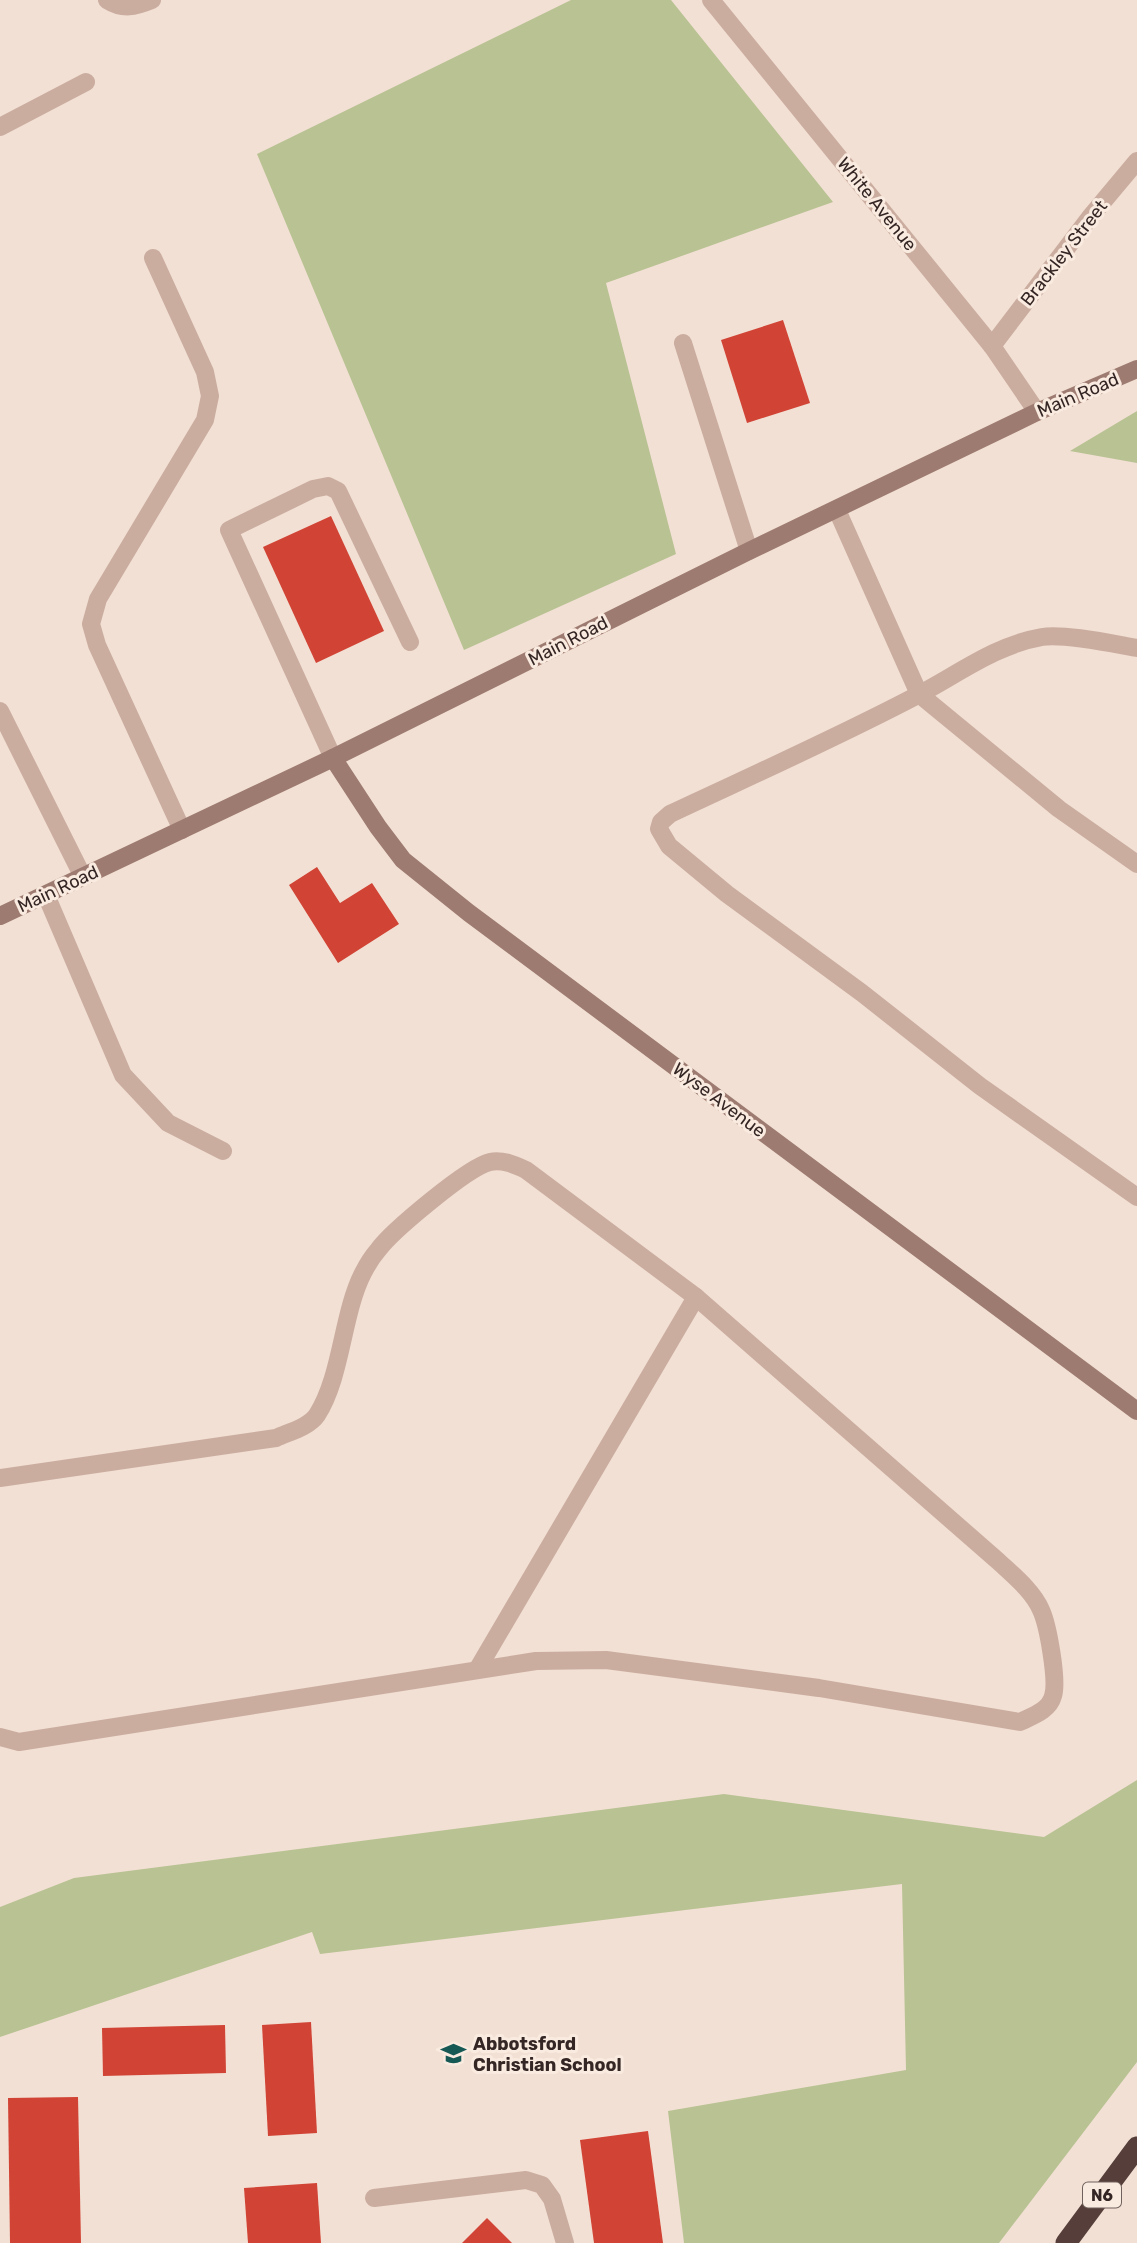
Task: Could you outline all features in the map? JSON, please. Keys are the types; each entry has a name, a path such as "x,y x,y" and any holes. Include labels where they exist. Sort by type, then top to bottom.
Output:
{"highway":[{"name":"N6","path":"1066,2243 1137,2147"}],"main road":[{"name":"Main Road","path":"0,916 333,758 749,551 1037,412 1137,369"},
{"name":"Wyse Avenue","path":"333,758 378,827 404,860 436,887 1137,1411"}],"street":[{"path":"107,0 119,7 139,6 152,0"},
{"name":"White Avenue","path":"711,0 992,346 1037,412"},
{"path":"0,127 86,82"},
{"name":"Brackley Street","path":"992,346 1091,216 1137,161"},
{"path":"153,258 205,372 210,396 205,420 98,599 91,624 97,645 182,830"},
{"path":"683,343 749,551"},
{"path":"333,758 229,530 313,489 328,486 338,491 410,642"},
{"path":"836,510 919,694 1059,809 1137,864"},
{"path":"1137,648 1045,636 1027,640 954,673 919,694 768,770 670,814 661,822 659,829 663,838 727,894 862,993 980,1086 1137,1197"},
{"path":"0,711 83,877"},
{"path":"46,895 123,1075 168,1122 223,1152"},
{"path":"0,1478 275,1438 302,1427 316,1416 321,1406 363,1274 379,1249 440,1194 475,1168 492,1161 511,1163 526,1170 696,1297 1030,1592 1041,1610 1051,1650 1053,1697 1042,1712 1020,1722 819,1688 606,1660 536,1661 19,1742 0,1737"},
{"path":"477,1670 696,1297"},
{"path":"374,2198 526,2180 542,2185 552,2199 565,2243"}],"green space":[{"path":"571,0 671,0 833,202 606,283 676,554 464,650 257,154"},
{"path":"1137,411 1137,463 1070,451"},
{"path":"1137,1780 1137,2062 999,2243 684,2243 668,2111 906,2070 902,1884 320,1954 312,1932 0,2037 0,1907 74,1878 724,1794 1044,1837"}],"building":[{"path":"783,320 810,403 747,423 721,340"},
{"path":"331,516 384,631 316,663 263,547"},
{"path":"317,867 340,903 372,883 399,924 338,963 289,885"},
{"path":"311,2022 317,2133 268,2136 262,2025"},
{"path":"225,2025 226,2073 103,2076 102,2028"},
{"path":"78,2097 81,2243 10,2243 8,2098"},
{"path":"648,2131 663,2243 594,2243 580,2140"},
{"path":"317,2183 321,2243 248,2243 244,2188"},
{"path":"487,2218 512,2243 462,2243"}],"place":[{"name":"Abbotsford Christian School","path":"453,2054"}]}
